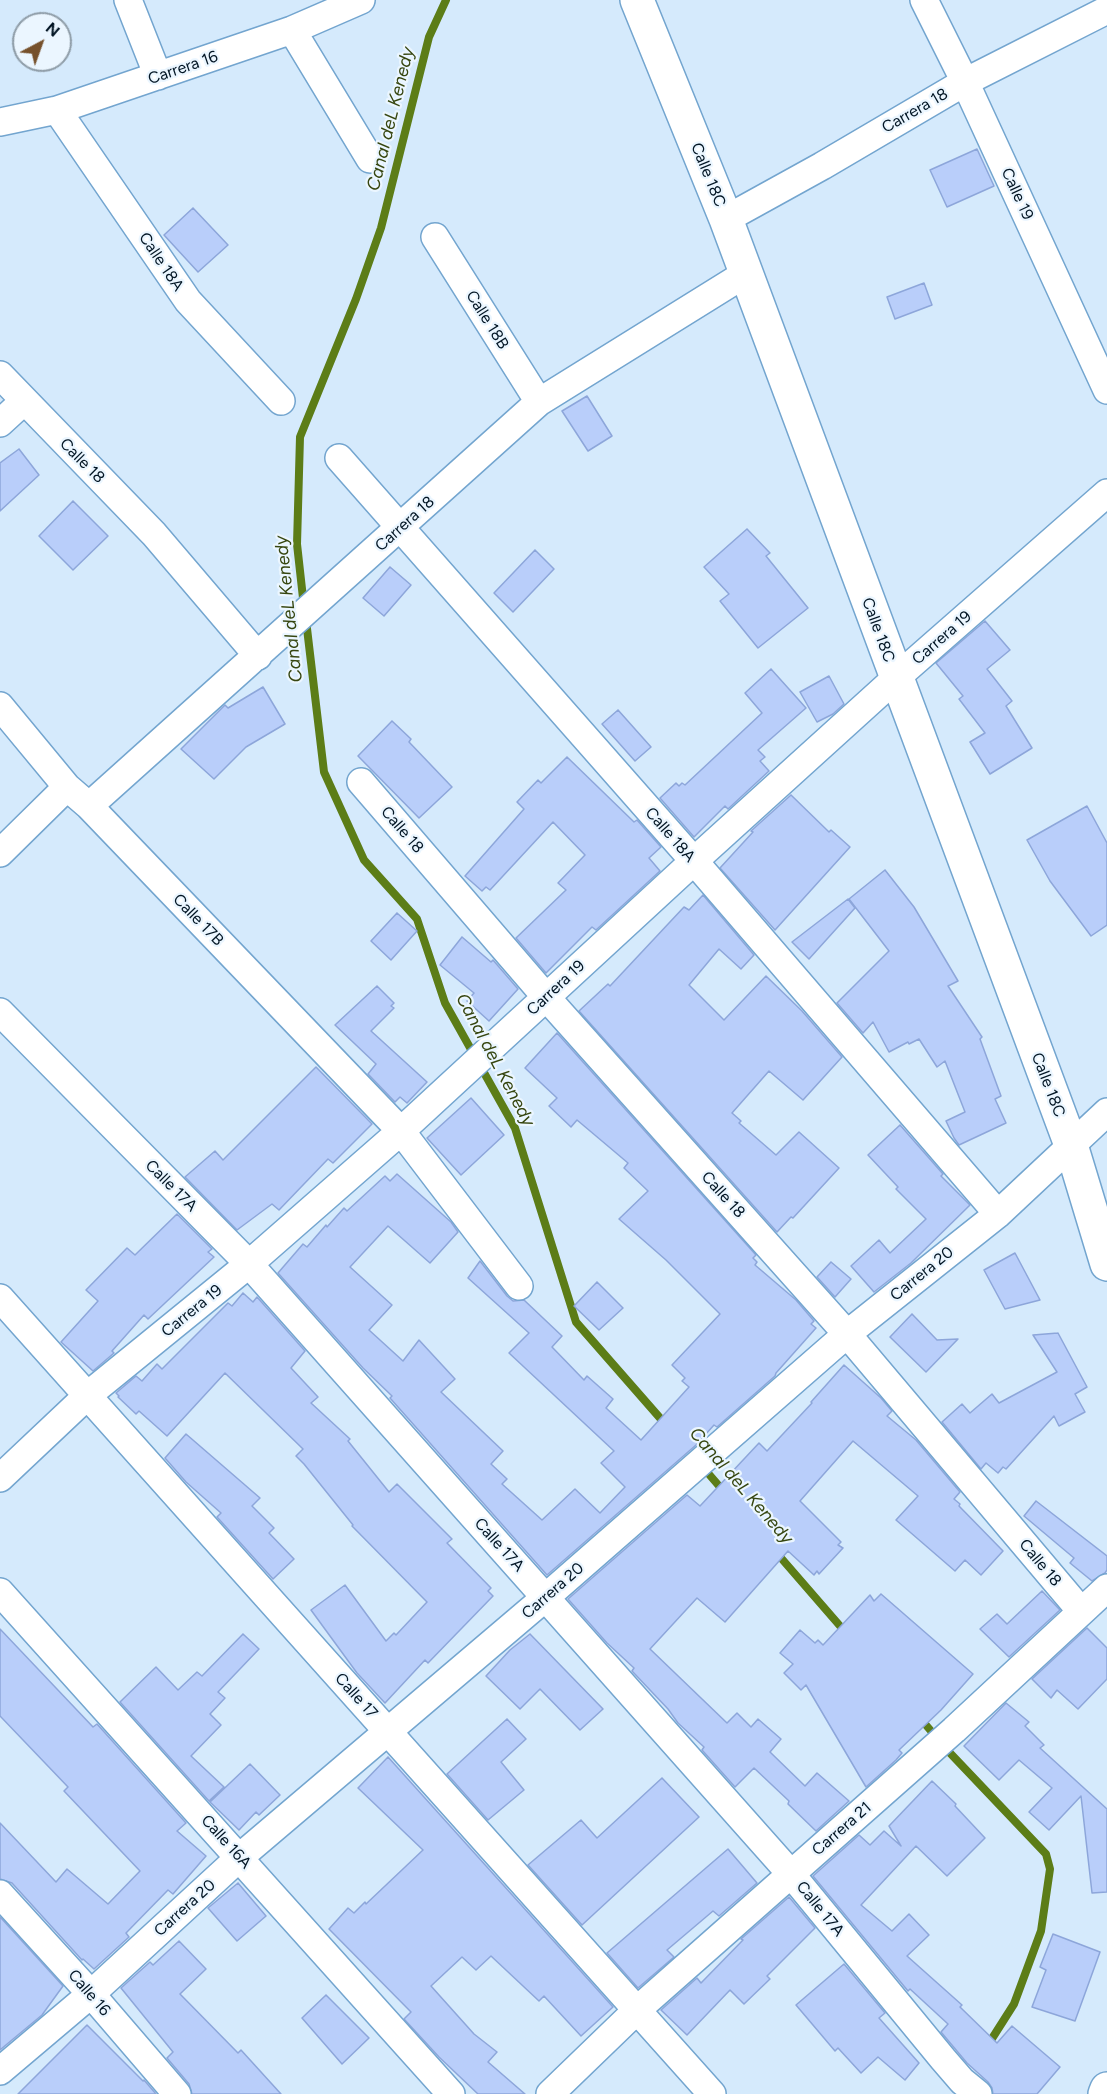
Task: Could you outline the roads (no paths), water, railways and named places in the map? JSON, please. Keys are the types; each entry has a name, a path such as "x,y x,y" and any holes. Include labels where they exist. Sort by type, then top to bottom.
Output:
{"main road":[{"name":"Calle 18C","path":"637,0 726,219 1071,1145 1107,1264"},
{"path":"1105,2094 1107,2090"}],"street":[{"path":"128,0 158,76"},
{"name":"Carrera 16","path":"0,122 57,111 292,30 361,0"},
{"name":"Calle 19","path":"924,0 1107,390"},
{"name":"Carrera 18","path":"726,219 822,166 964,82 1107,10"},
{"path":"292,30 370,159"},
{"name":"Calle 18A","path":"57,111 188,301 281,401"},
{"name":"Calle 18B","path":"435,237 539,402"},
{"name":"Carrera 18","path":"89,806 539,402 745,274"},
{"name":"Calle 18","path":"0,375 154,534 258,656"},
{"path":"0,423 24,401"},
{"name":"Calle 18A","path":"339,458 694,861 998,1214"},
{"name":"Carrera 19","path":"0,1478 88,1395 249,1264 400,1131 896,678 1107,493"},
{"name":"Calle 17B","path":"0,706 67,787 89,806 400,1131 519,1286"},
{"name":"Calle 18","path":"361,782 546,998 847,1334 1081,1611"},
{"path":"0,853 67,787"},
{"name":"Calle 17A","path":"0,1012 249,1264 791,1874 943,2060 962,2081 978,2094"},
{"name":"Carrera 20","path":"0,2071 91,1994 240,1857 546,1597 847,1334 998,1214 1107,1112"},
{"name":"Calle 17","path":"0,1298 712,2094"},
{"name":"Carrera 21","path":"550,2094 637,2010 954,1730 1107,1588"},
{"name":"Calle 16A","path":"0,1592 451,2094"},
{"name":"Calle 16","path":"0,1894 91,1994 177,2094"}],"waterway":[{"name":"Canal deL Kenedy","path":"304,607 297,544 300,437 356,299 381,228 429,37 446,0"},
{"name":"Canal deL Kenedy","path":"306,620 324,772 364,860 417,919 445,1003 515,1128 576,1322 667,1426"},
{"name":"Canal deL Kenedy","path":"701,1465 726,1494"},
{"name":"Canal deL Kenedy","path":"775,1551 847,1634"},
{"name":"Canal deL Kenedy","path":"919,1717 1046,1854 1050,1869 1041,1931 1014,2004 986,2048"}]}
